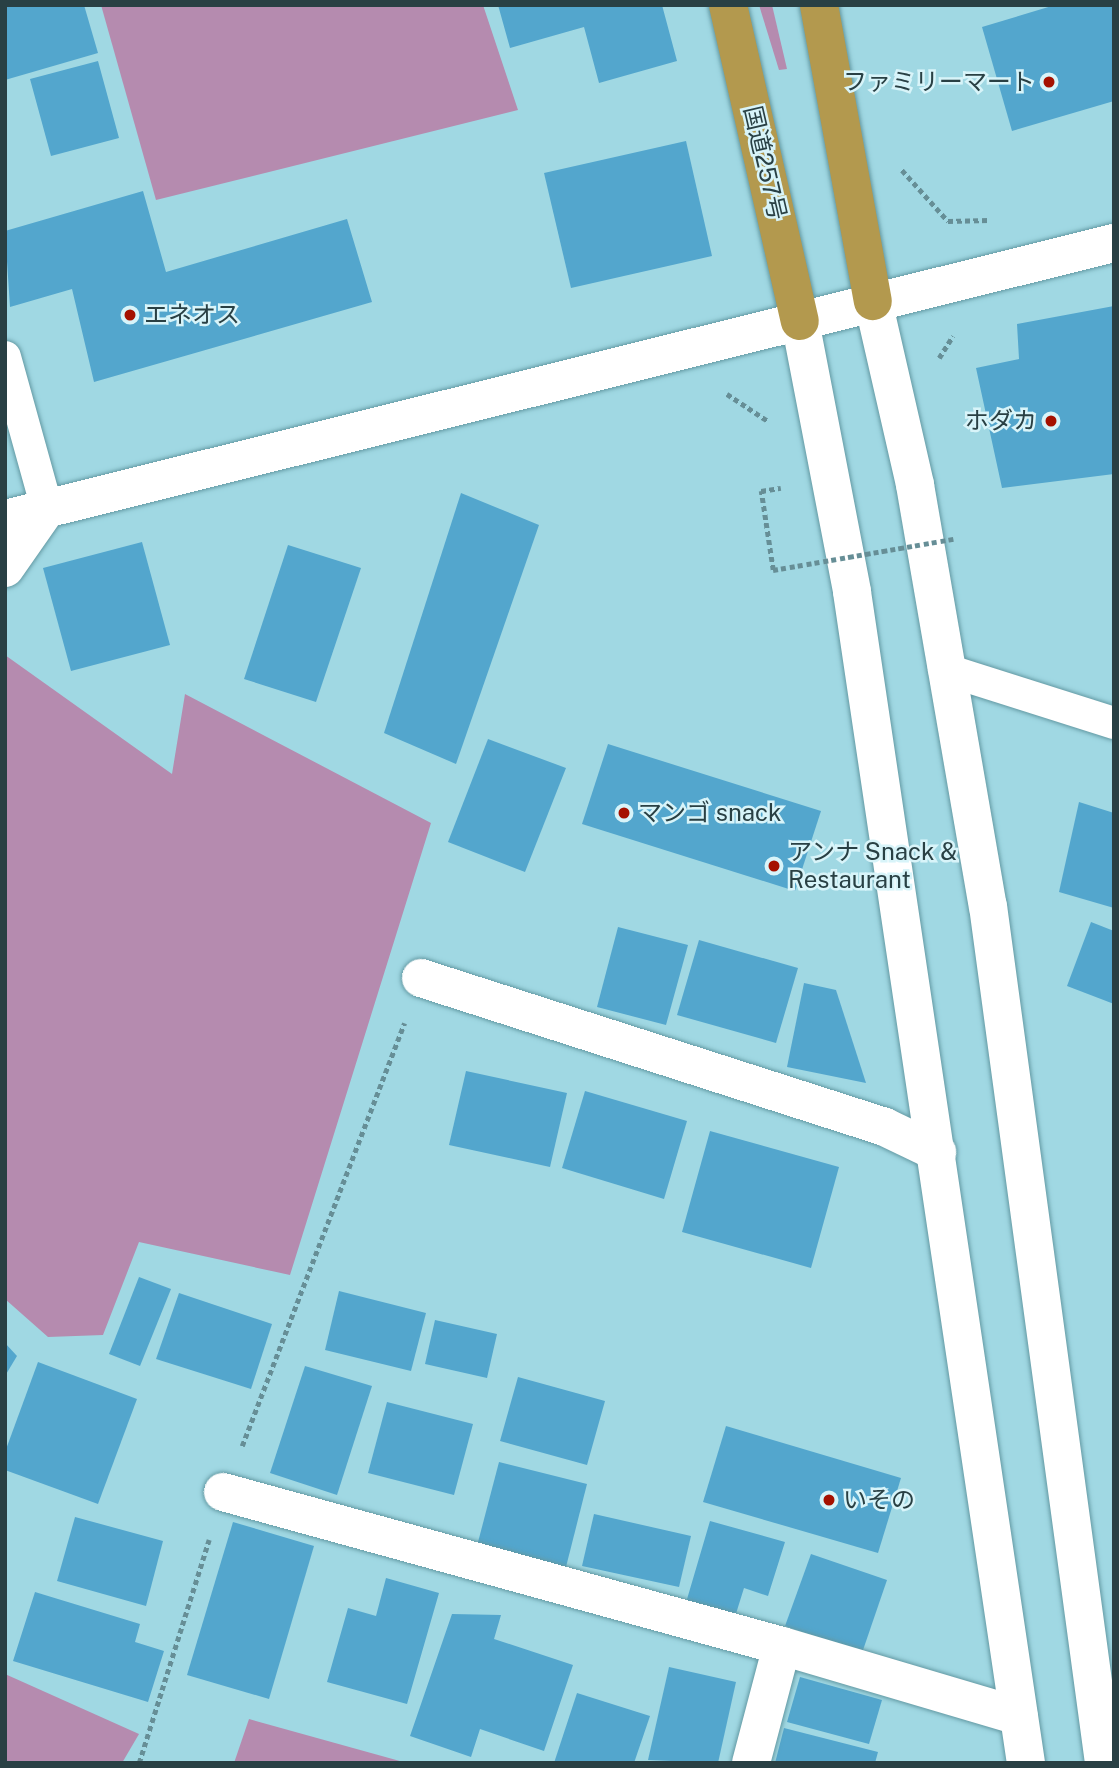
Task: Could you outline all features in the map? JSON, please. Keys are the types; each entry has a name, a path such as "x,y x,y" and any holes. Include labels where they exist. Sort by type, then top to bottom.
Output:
{"highway":[{"name":"国道257号","path":"728,5 800,321"},
{"path":"819,5 873,302"}],"street":[{"path":"5,519 873,302 1011,271 1114,243"},
{"path":"873,302 915,485 944,669 988,906 1108,1749"},
{"path":"800,321 852,592 1026,1763"},
{"path":"5,568 47,508"},
{"path":"421,978 885,1127 937,1152"},
{"path":"223,1492 782,1646 1019,1716"},
{"path":"751,1763 782,1646"}],"lane":[{"path":"5,357 47,508"},
{"path":"944,669 1114,723"}],"path":[{"path":"899,159 902,171 948,221 1004,219 1011,271"},
{"path":"720,394 732,394 769,422 773,433"},
{"path":"785,476 789,500"},
{"path":"787,487 761,491 773,570 953,539"},
{"path":"797,555 802,582"},
{"path":"139,1763 223,1492 304,1296 421,978"}],"shaded area":[{"path":"101,5 483,5 518,110 156,200"},
{"path":"759,5 772,5 787,69 779,70"},
{"path":"5,655 172,774 185,694 431,823 290,1275 139,1242 103,1335 48,1337 5,1299"},
{"path":"5,1674 139,1734 122,1763 5,1763"},
{"path":"249,1719 407,1763 234,1763"}],"building":[{"path":"5,5 84,5 98,53 5,80"},
{"path":"498,5 662,5 677,61 599,83 584,27 510,48"},
{"path":"1055,5 1114,5 1114,101 1012,131 982,27"},
{"path":"98,61 119,138 51,156 30,79"},
{"path":"686,141 712,256 571,288 544,173"},
{"path":"143,191 166,272 347,219 372,302 94,382 72,289 10,307 5,231"},
{"name":"ホダカ","path":"1114,306 1114,474 1002,488 976,368 1019,359 1017,324"},
{"path":"461,493 539,525 456,764 384,733"},
{"path":"142,542 170,645 71,671 43,568"},
{"path":"288,545 361,568 316,702 244,679"},
{"path":"488,739 566,768 525,872 448,842"},
{"path":"608,744 821,811 795,891 582,824"},
{"path":"1079,802 1114,813 1114,908 1059,892"},
{"path":"1091,922 1114,931 1114,1004 1067,986"},
{"path":"618,927 688,945 666,1025 597,1007"},
{"path":"699,940 798,968 776,1043 677,1015"},
{"path":"804,983 836,990 866,1083 787,1067"},
{"path":"466,1071 567,1093 550,1167 449,1145"},
{"path":"585,1091 687,1121 664,1199 562,1168"},
{"path":"710,1131 839,1167 811,1268 682,1232"},
{"path":"139,1277 171,1289 140,1366 109,1354"},
{"path":"339,1291 426,1313 411,1371 325,1350"},
{"path":"179,1293 272,1324 251,1389 156,1359"},
{"path":"435,1320 497,1334 487,1378 425,1364"},
{"path":"5,1343 17,1356 5,1376"},
{"path":"38,1362 137,1399 98,1504 5,1470 5,1452"},
{"path":"305,1366 372,1386 337,1495 270,1473"},
{"path":"518,1377 605,1401 587,1465 500,1441"},
{"path":"387,1402 473,1424 454,1495 368,1473"},
{"path":"726,1426 901,1478 878,1553 703,1502"},
{"path":"499,1462 587,1484 566,1567 477,1546"},
{"path":"594,1514 691,1536 679,1587 582,1566"},
{"path":"75,1517 163,1541 146,1606 57,1581"},
{"path":"710,1521 785,1542 768,1596 744,1588 734,1620 685,1606"},
{"path":"233,1522 314,1546 269,1699 187,1675"},
{"path":"811,1554 887,1580 862,1653 785,1626"},
{"path":"386,1578 439,1593 407,1704 327,1682 348,1608 376,1616"},
{"path":"35,1592 140,1624 135,1642 164,1651 148,1702 13,1661"},
{"path":"452,1614 501,1615 494,1639 573,1665 544,1751 480,1729 471,1757 410,1736"},
{"path":"669,1667 736,1682 718,1763 648,1760"},
{"path":"800,1677 882,1700 869,1744 787,1722"},
{"path":"577,1693 650,1716 634,1763 554,1763"},
{"path":"784,1728 878,1752 875,1763 775,1763"}],"place":[{"name":"ファミリーマート","path":"1049,82"},
{"name":"エネオス","path":"130,315"},
{"name":"ホダカ","path":"1051,421"},
{"name":"マンゴ snack","path":"624,813"},
{"name":"アンナ Snack & Restaurant","path":"774,866"},
{"name":"いその","path":"829,1500"}]}
